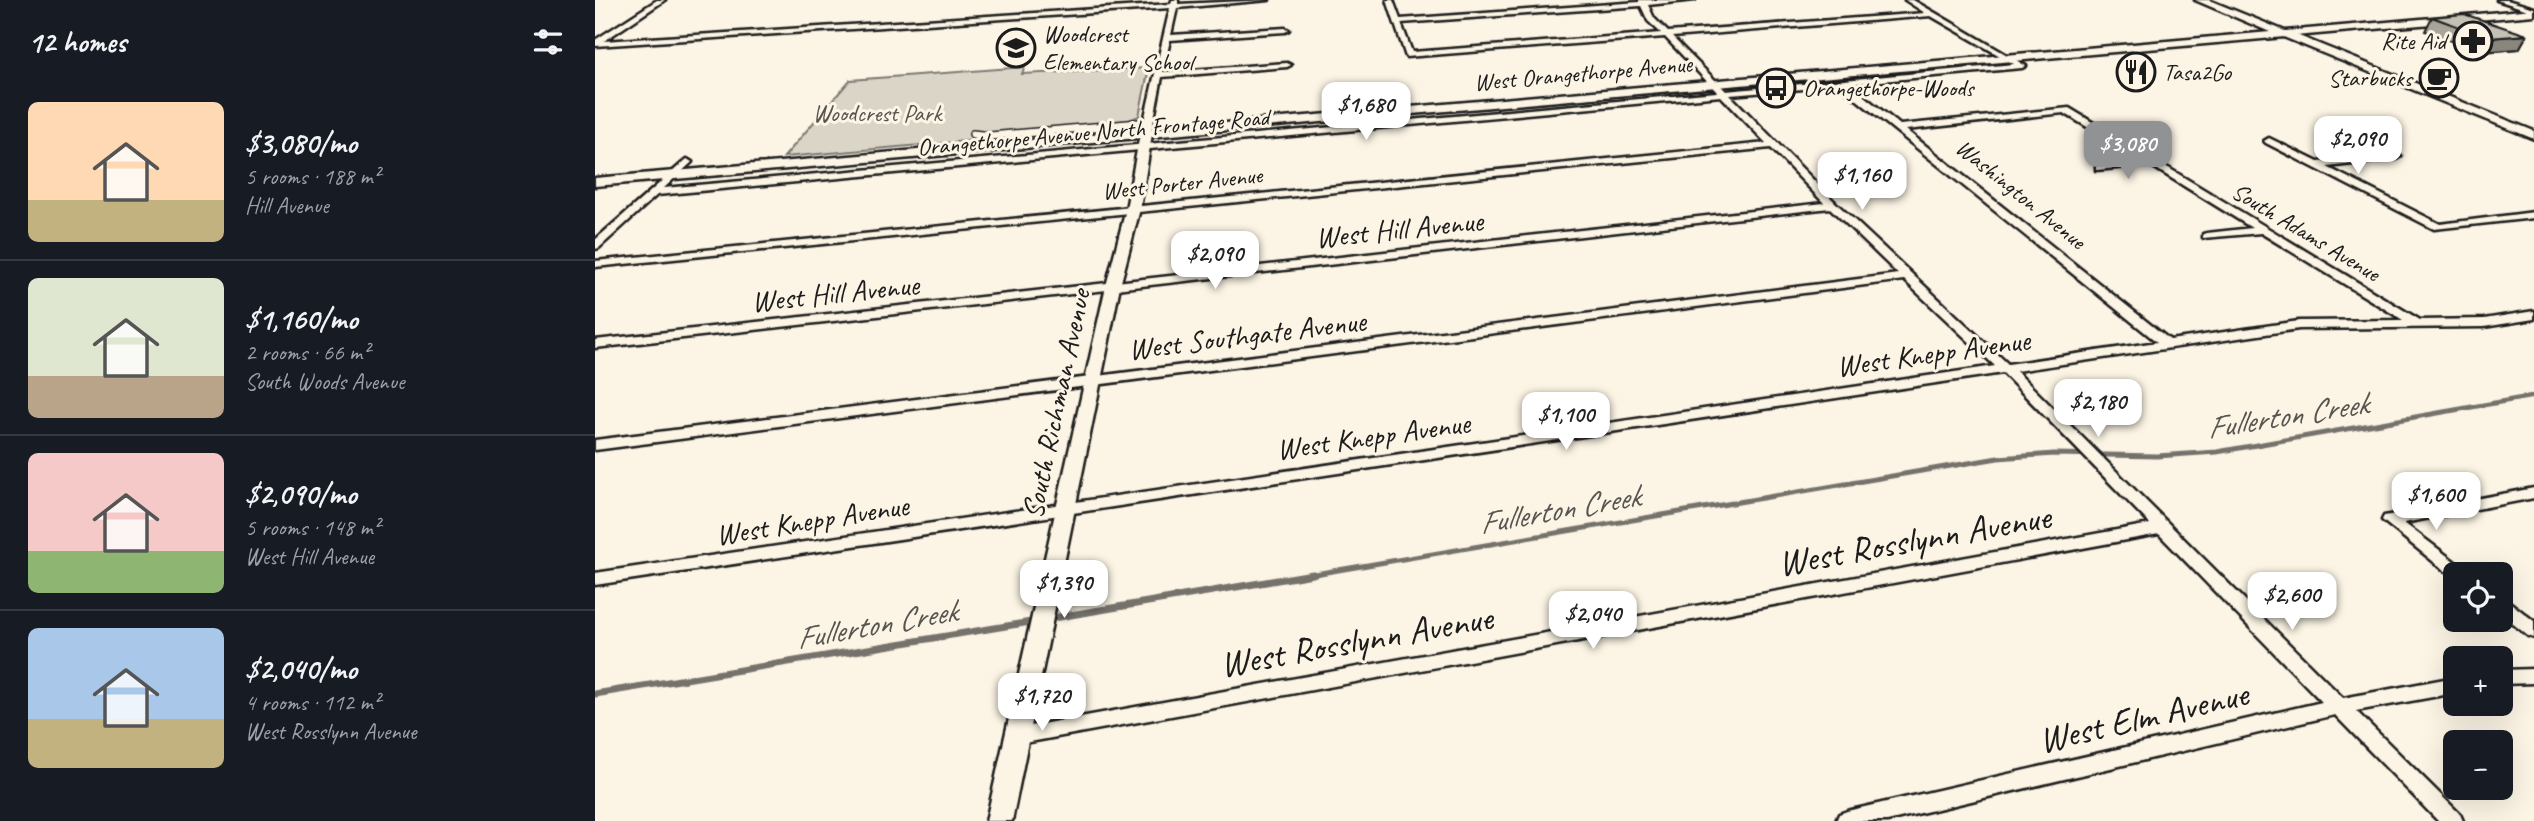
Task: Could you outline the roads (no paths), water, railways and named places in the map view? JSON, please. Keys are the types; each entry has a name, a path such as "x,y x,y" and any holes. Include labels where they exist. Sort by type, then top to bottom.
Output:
{"main road":[{"path":"2200,0 2534,135"},
{"name":"West Orangethorpe Avenue","path":"595,182 2534,11"}],"street":[{"path":"595,44 662,0"},
{"path":"595,44 1175,3 1266,0"},
{"path":"1390,0 1409,55 1933,14"},
{"path":"1397,21 1692,0"},
{"path":"1908,0 2010,59"},
{"path":"2500,0 2534,11"},
{"path":"1643,2 1651,19 1832,205 2006,369 2103,471 2452,821"},
{"name":"South Richman Avenue","path":"999,821 1092,381 1133,209 1146,134 1175,3"},
{"path":"1167,38 1285,30"},
{"name":"Orangethorpe Avenue North Frontage Road","path":"653,191 1146,134 1725,95 2022,66 2010,59"},
{"path":"1159,75 1287,65"},
{"name":"Washington Avenue","path":"1843,84 2167,344"},
{"name":"South Adams Avenue","path":"1899,128 2066,110 2417,324"},
{"path":"973,134 1146,134"},
{"path":"2269,141 2438,227 2534,215"},
{"name":"West Porter Avenue","path":"595,264 1773,145"},
{"path":"2318,165 2396,156"},
{"path":"595,246 687,162"},
{"path":"2099,168 2153,162"},
{"name":"West Hill Avenue","path":"595,344 1832,205"},
{"path":"2207,236 2260,230"},
{"name":"West Southgate Avenue","path":"595,445 1906,276"},
{"name":"West Knepp Avenue","path":"595,579 2299,325 2484,323 2534,315"},
{"path":"2444,562 2390,520 2534,493"},
{"name":"West Rosslynn Avenue","path":"1019,736 2160,528"},
{"path":"2513,614 2534,631"},
{"path":"2513,677 2534,676"},
{"name":"West Elm Avenue","path":"1847,821 2339,706 2443,687"}],"waterway":[{"name":"Fullerton Creek","path":"1303,576 1998,458 2054,454 2157,456 2217,452 2534,396"},
{"name":"Fullerton Creek","path":"1047,619 1313,574"},
{"name":"Fullerton Creek","path":"595,694 1037,621"}],"place":[{"name":"Rite Aid","path":"2473,41"},
{"name":"Woodcrest Elementary School","path":"1016,48"},
{"name":"Tasa2Go","path":"2136,72"},
{"name":"Starbucks","path":"2439,78"},
{"name":"Orangethorpe-Woods","path":"1776,88"}],"park label":[{"name":"Woodcrest Park","path":"877,113"}]}
